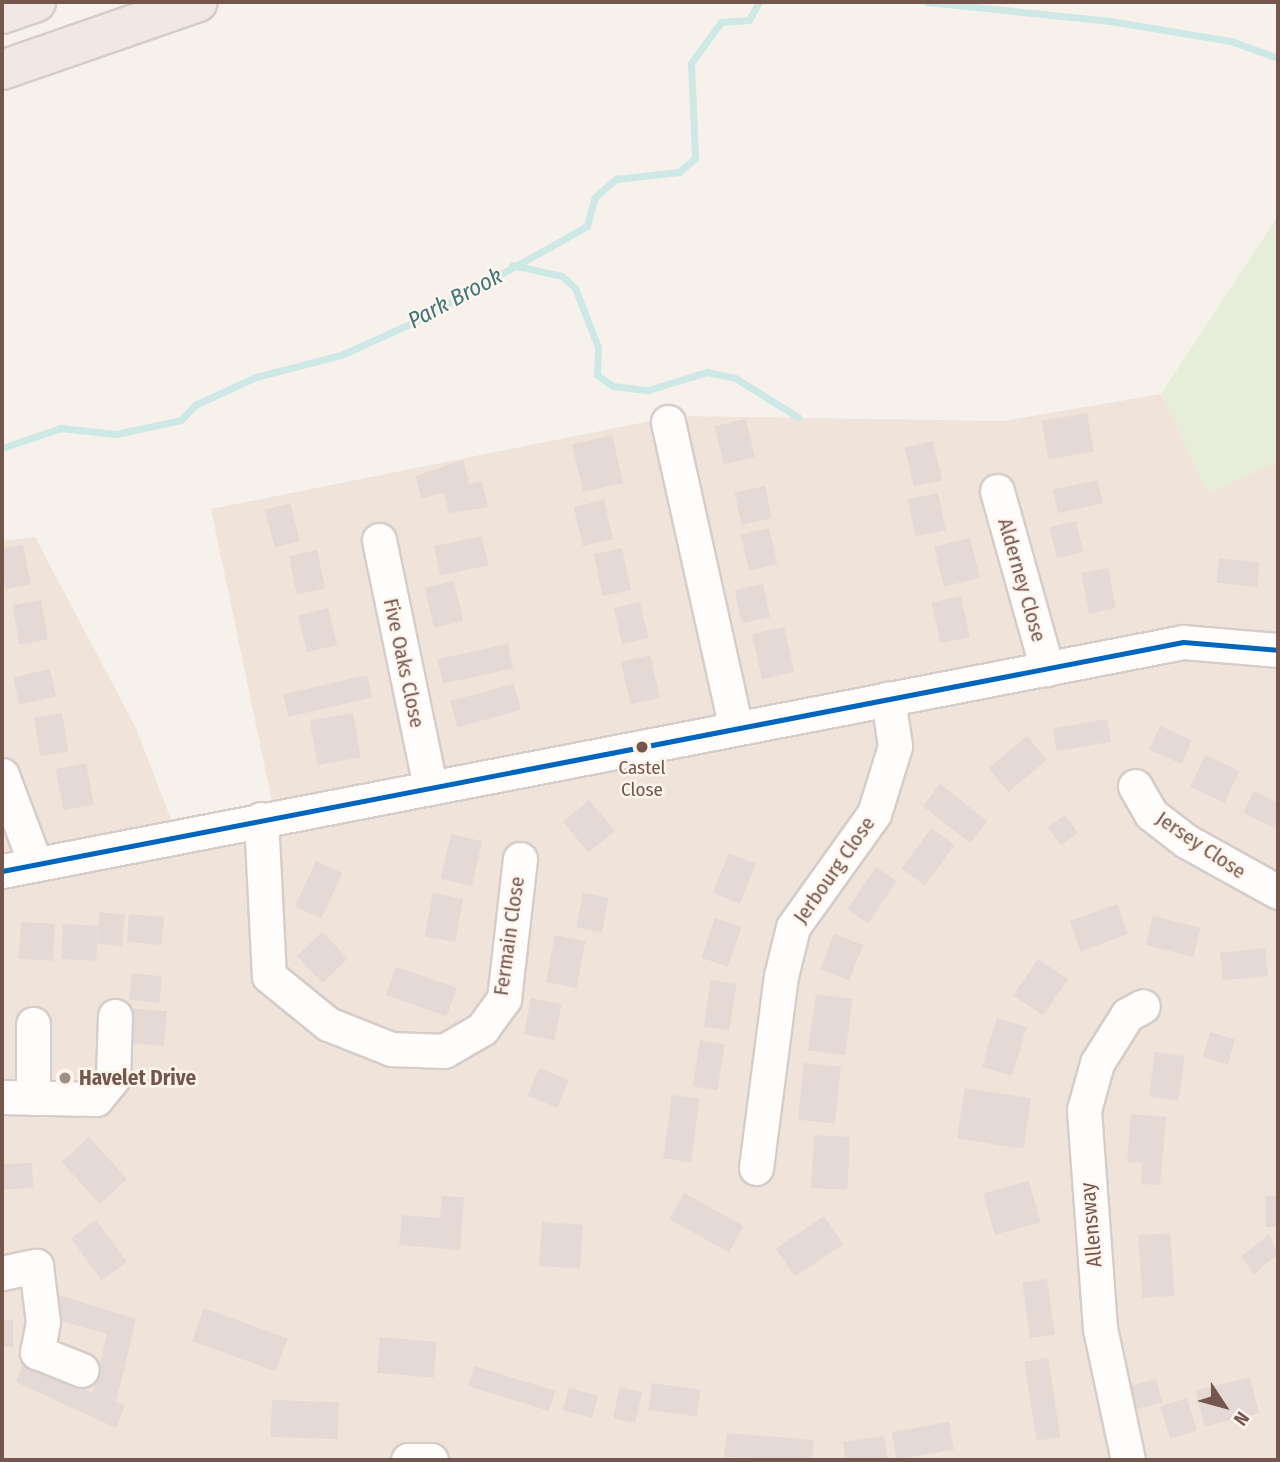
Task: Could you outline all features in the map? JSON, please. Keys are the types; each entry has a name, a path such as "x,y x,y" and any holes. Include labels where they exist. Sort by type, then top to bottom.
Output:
{"highway":[{"path":"2,13 36,2"},
{"path":"2,70 198,2"}],"street":[{"path":"668,422 736,728"},
{"name":"Alderney Close","path":"997,491 1046,668"},
{"name":"Five Oaks Close","path":"379,540 430,787"},
{"path":"2,871 1183,642 1278,650"},
{"name":"Jerbourg Close","path":"756,1168 781,976 793,927 874,814 895,746 888,699"},
{"path":"2,775 35,863"},
{"name":"Jersey Close","path":"1135,786 1152,814 1186,841 1278,892"},
{"name":"Fermain Close","path":"261,819 269,976 328,1024 391,1049 444,1051 482,1029 504,999 520,859"},
{"name":"Allensway","path":"1128,1460 1100,1328 1084,1110 1097,1063 1127,1015 1143,1006"},
{"path":"33,1024 17,1097 96,1099 113,1078 115,1016"},
{"path":"2,1273 36,1266 43,1322 37,1352 82,1370"},
{"path":"408,1460 431,1460"}],"shaded area":[{"path":"1161,394 1208,493 1278,461 1278,1460 2,1460 2,541 35,537 136,728 177,835 275,816 211,509 675,416 1003,421"}],"green space":[{"path":"1278,216 1278,461 1208,493 1161,394"}],"building":[{"path":"1087,413 1094,451 1048,459 1042,421"},
{"path":"746,419 755,457 724,464 715,426"},
{"path":"612,435 623,483 583,492 572,444"},
{"path":"933,441 942,480 914,486 905,448"},
{"path":"463,460 469,484 482,481 488,507 449,513 444,493 421,498 416,476"},
{"path":"1098,480 1103,503 1058,513 1053,490"},
{"path":"765,486 772,518 742,525 735,492"},
{"path":"938,493 946,530 916,537 908,499"},
{"path":"604,500 613,539 583,546 574,507"},
{"path":"290,503 300,541 275,547 265,510"},
{"path":"1076,521 1083,552 1057,558 1050,527"},
{"path":"769,528 777,564 749,571 741,535"},
{"path":"482,536 488,565 440,576 434,546"},
{"path":"970,538 980,578 944,587 934,547"},
{"path":"23,545 31,584 5,589 2,549"},
{"path":"622,548 631,590 603,596 594,554"},
{"path":"317,550 325,588 297,594 289,556"},
{"path":"1219,558 1260,562 1257,587 1216,583"},
{"path":"1108,568 1116,608 1089,613 1081,573"},
{"path":"454,581 463,621 434,628 425,588"},
{"path":"763,584 770,617 742,623 735,590"},
{"path":"961,596 970,637 940,643 932,602"},
{"path":"41,600 48,639 19,644 12,605"},
{"path":"640,602 648,638 622,644 614,608"},
{"path":"328,608 337,645 307,652 298,615"},
{"path":"784,627 794,672 762,679 752,634"},
{"path":"508,644 513,668 443,683 438,659"},
{"path":"650,655 660,698 631,705 621,662"},
{"path":"50,669 56,696 19,705 13,678"},
{"path":"367,675 372,697 288,717 283,694"},
{"path":"514,684 521,710 457,727 450,701"},
{"path":"62,713 68,752 40,756 34,717"},
{"path":"353,713 361,757 317,765 310,721"},
{"path":"1107,719 1111,742 1057,751 1053,729"},
{"path":"1160,726 1192,740 1181,764 1149,750"},
{"path":"1027,736 1047,760 1009,792 989,768"},
{"path":"1205,755 1239,771 1225,803 1190,787"},
{"path":"86,763 94,804 64,810 56,769"},
{"path":"940,784 987,821 970,843 923,806"},
{"path":"1254,791 1278,803 1275,828 1243,813"},
{"path":"589,800 615,831 589,852 563,822"},
{"path":"1065,815 1078,833 1061,845 1048,827"},
{"path":"931,828 954,845 925,885 902,868"},
{"path":"451,834 482,841 472,886 441,879"},
{"path":"729,853 756,864 740,904 713,893"},
{"path":"316,861 342,873 321,919 295,906"},
{"path":"876,867 897,881 868,923 847,909"},
{"path":"433,893 463,899 455,942 425,936"},
{"path":"583,893 609,898 602,932 576,927"},
{"path":"1117,904 1128,934 1081,951 1070,921"},
{"path":"100,912 125,914 122,946 97,944"},
{"path":"129,914 164,917 161,945 127,942"},
{"path":"1153,916 1201,928 1193,957 1146,945"},
{"path":"715,918 741,927 728,967 701,958"},
{"path":"21,922 55,924 53,961 19,959"},
{"path":"63,924 98,926 96,961 61,959"},
{"path":"322,932 348,959 323,983 297,956"},
{"path":"834,934 863,945 849,981 820,969"},
{"path":"555,935 585,941 576,988 546,982"},
{"path":"1265,948 1268,976 1223,981 1220,953"},
{"path":"1038,959 1068,979 1043,1016 1013,995"},
{"path":"396,967 457,988 447,1016 386,995"},
{"path":"132,973 162,976 159,1003 129,1000"},
{"path":"711,980 737,984 729,1030 704,1026"},
{"path":"816,994 853,999 845,1056 808,1050"},
{"path":"531,998 561,1004 554,1040 524,1034"},
{"path":"130,1008 167,1011 164,1046 127,1043"},
{"path":"997,1018 1027,1027 1012,1076 982,1067"},
{"path":"1210,1032 1235,1039 1228,1064 1203,1057"},
{"path":"700,1040 725,1044 717,1090 693,1086"},
{"path":"1155,1052 1185,1056 1178,1101 1149,1097"},
{"path":"804,1063 841,1067 835,1124 798,1120"},
{"path":"539,1068 569,1080 557,1108 528,1096"},
{"path":"965,1088 1031,1098 1023,1149 957,1138"},
{"path":"672,1095 700,1099 691,1162 663,1158"},
{"path":"1131,1114 1166,1117 1160,1185 1141,1184 1142,1163 1127,1162"},
{"path":"814,1135 850,1137 847,1190 811,1188"},
{"path":"89,1137 127,1179 100,1204 62,1162"},
{"path":"32,1163 33,1188 3,1189 2,1164"},
{"path":"1029,1181 1040,1223 995,1235 984,1193"},
{"path":"684,1193 743,1226 729,1252 669,1219"},
{"path":"442,1196 464,1197 460,1250 399,1245 402,1215 440,1218"},
{"path":"1266,1196 1278,1196 1278,1227 1266,1227"},
{"path":"824,1216 843,1244 795,1277 776,1248"},
{"path":"96,1220 127,1262 101,1280 71,1238"},
{"path":"542,1222 583,1225 580,1269 539,1266"},
{"path":"1170,1233 1174,1296 1142,1298 1138,1235"},
{"path":"1269,1234 1278,1254 1254,1274 1241,1257"},
{"path":"1047,1279 1055,1334 1030,1338 1022,1282"},
{"path":"59,1295 136,1319 116,1402 125,1406 116,1428 16,1382 24,1360 93,1393 107,1334 53,1319"},
{"path":"204,1308 288,1338 276,1371 192,1341"},
{"path":"2,1320 13,1320 13,1347 2,1347"},
{"path":"380,1337 437,1342 434,1378 377,1373"},
{"path":"1048,1358 1061,1437 1037,1441 1024,1362"},
{"path":"474,1366 555,1391 549,1411 468,1386"},
{"path":"1250,1377 1259,1413 1205,1426 1196,1391"},
{"path":"1156,1379 1162,1402 1130,1411 1124,1388"},
{"path":"652,1383 701,1390 697,1417 648,1410"},
{"path":"620,1387 642,1392 635,1423 613,1418"},
{"path":"569,1388 598,1396 592,1418 563,1410"},
{"path":"1187,1398 1197,1431 1170,1439 1160,1406"},
{"path":"272,1400 339,1402 338,1439 271,1437"},
{"path":"949,1422 954,1450 897,1460 892,1432"},
{"path":"727,1433 814,1440 812,1460 724,1457"},
{"path":"884,1436 888,1460 846,1460 843,1442"}],"waterway":[{"name":"Park Brook","path":"2,448 61,428 116,434 181,420 195,405 256,377 341,355 414,322 587,226 595,197 616,179 679,172 695,158 691,63 721,22 749,20 759,2"},
{"path":"927,2 1110,21 1231,41 1278,58"},
{"path":"512,265 562,276 575,288 598,347 597,375 613,386 648,390 707,372 735,378 798,417"}],"transit line":[{"path":"2,871 1183,642 1278,650"}],"place":[{"name":"Castel Close","path":"642,747"},
{"name":"Havelet Drive","path":"65,1078"}]}
